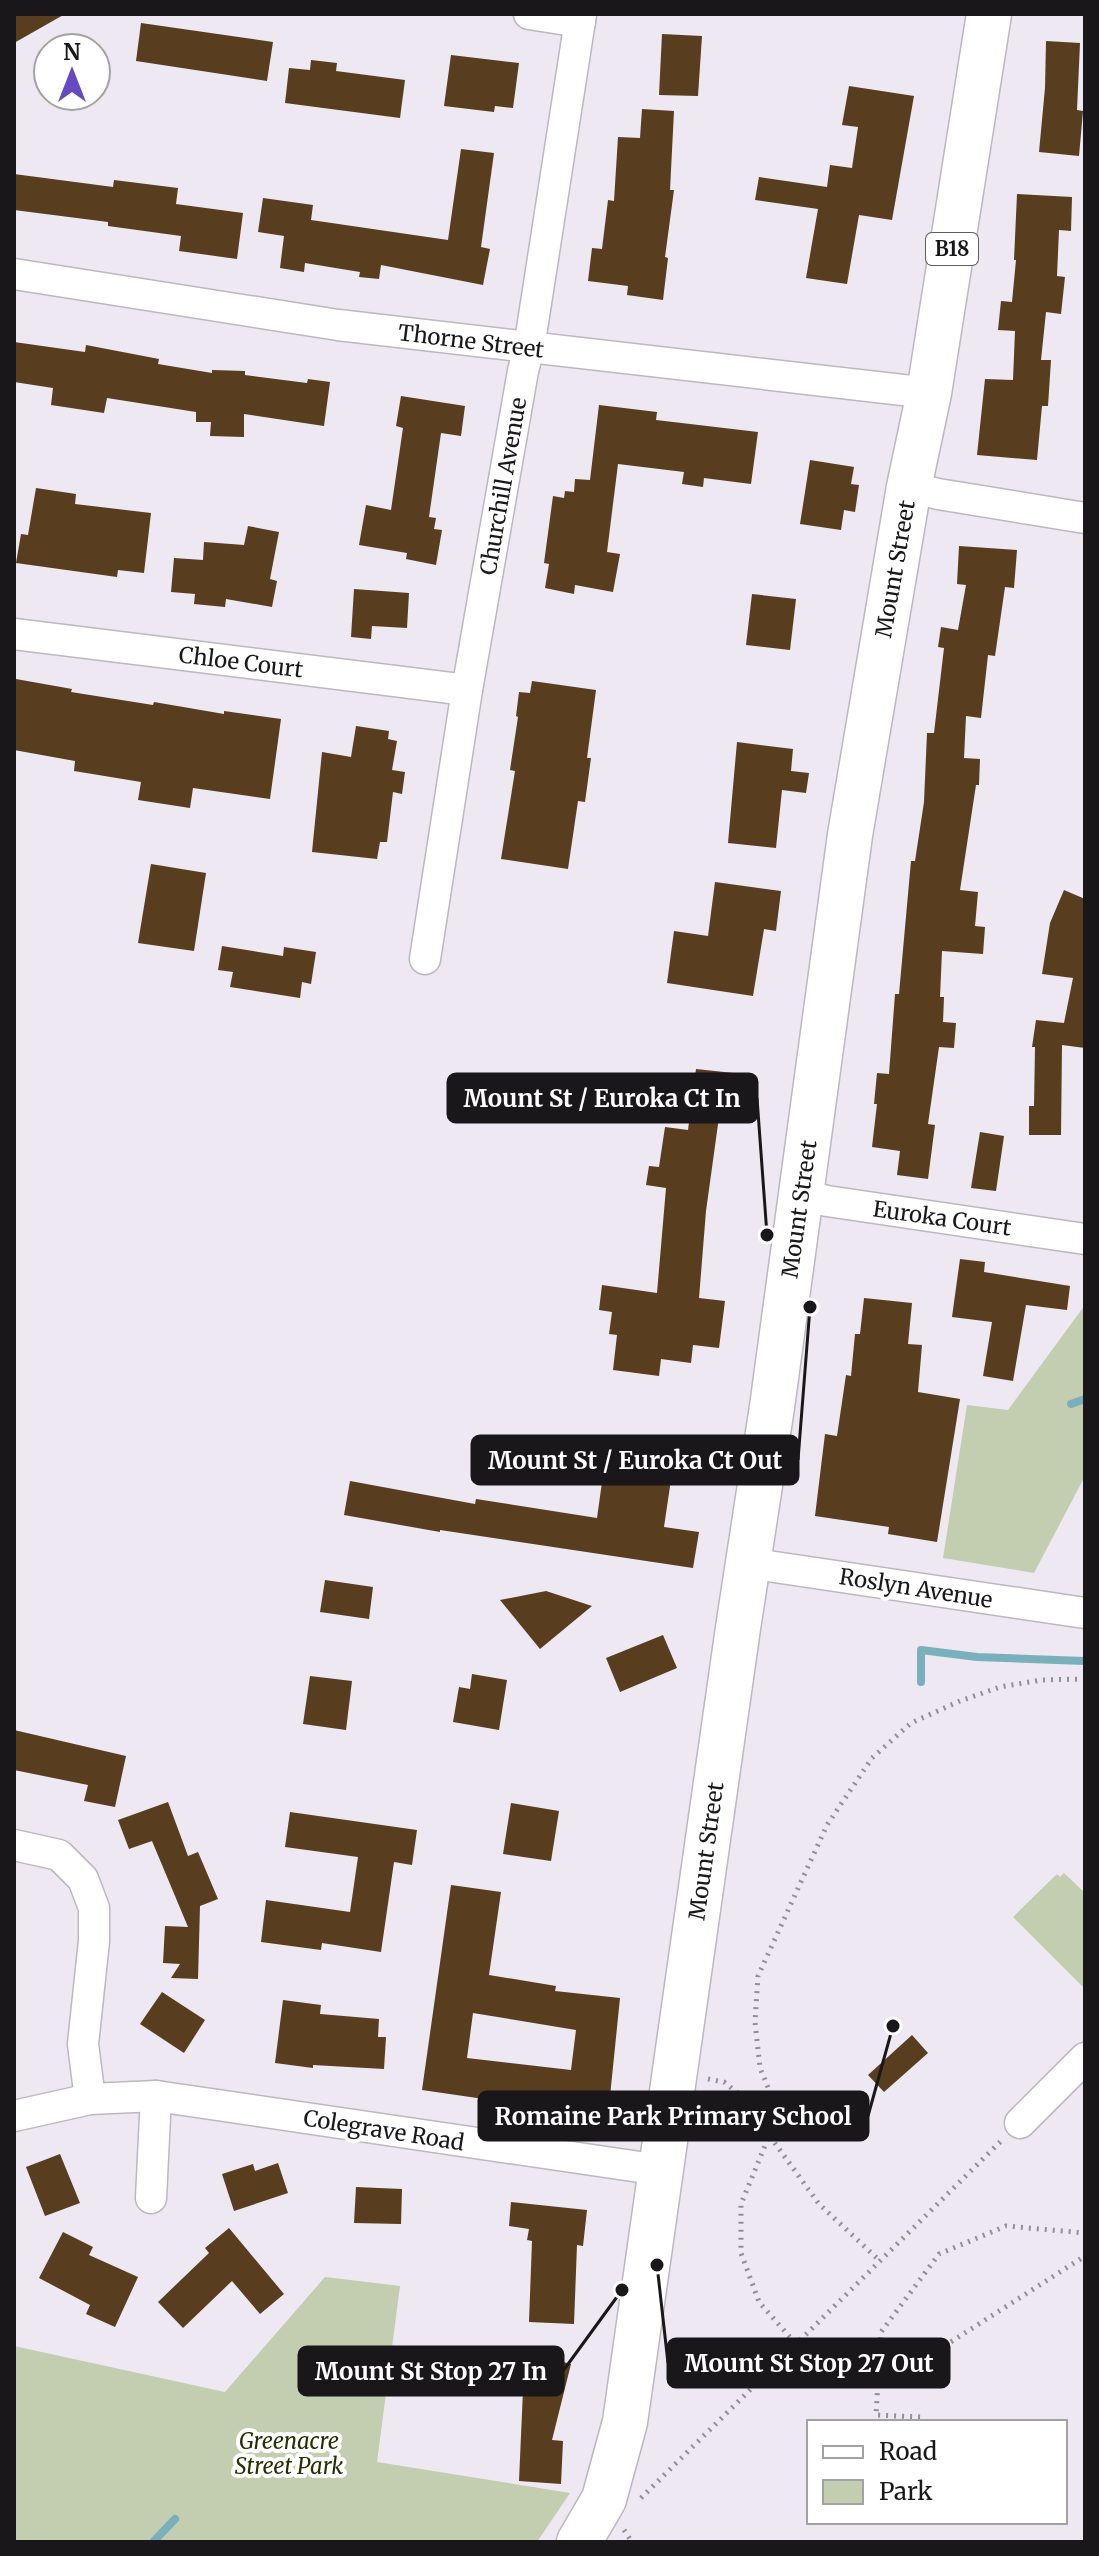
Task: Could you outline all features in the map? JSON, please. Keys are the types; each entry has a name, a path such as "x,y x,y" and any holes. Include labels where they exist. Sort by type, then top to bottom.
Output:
{"highway":[{"name":"Mount Street","path":"579,2542 604,2499 625,2422 850,835 909,487 929,393 989,14"}],"street":[{"path":"529,14 580,18"},
{"name":"Churchill Avenue","path":"425,959 467,690 529,348 580,18"},
{"name":"Thorne Street","path":"14,274 338,325 929,393"},
{"path":"909,487 1085,518"},
{"name":"Chloe Court","path":"14,634 467,690"},
{"name":"Euroka Court","path":"800,1194 827,1201 1085,1239"},
{"name":"Roslyn Avenue","path":"748,1563 1085,1613"},
{"path":"14,1845 59,1855 83,1879 94,1908 94,1941 83,2044 90,2099"},
{"path":"1020,2123 1085,2058"},
{"path":"151,2198 156,2096"},
{"name":"Colegrave Road","path":"14,2116 90,2099 156,2096 660,2170"}],"path":[{"path":"1085,1679 1041,1680 1000,1687 911,1723 872,1758 827,1825 758,1976 755,2022 760,2068 775,2104 769,2136 741,2204 741,2253 759,2302 796,2344 837,2363 878,2367 932,2354 1085,2256"},
{"path":"675,2075 724,2082 740,2095 819,2204 880,2261"},
{"path":"640,2499 1020,2123"},
{"path":"924,2420 921,2417 876,2415 881,2332 939,2254 1006,2226 1085,2233"}],"green space":[{"path":"1085,1305 1085,1476 1034,1573 943,1558 967,1405 1008,1410"},
{"path":"1064,1873 1085,1893 1085,1989 1013,1917 1057,1874 1060,1877"},
{"name":"Greenacre Street Park","path":"325,2277 400,2286 377,2462 570,2493 537,2542 14,2542 14,2346 225,2392"}],"building":[{"path":"14,14 65,14 32,32 14,43"},
{"path":"141,23 273,42 267,81 136,61"},
{"path":"662,34 702,36 698,96 659,95"},
{"path":"1046,41 1080,43 1077,110 1083,111 1079,156 1039,152"},
{"path":"451,55 519,63 513,108 495,106 494,112 444,106"},
{"path":"311,60 337,63 336,71 405,80 400,118 285,103 289,68 310,70"},
{"path":"849,86 914,96 892,220 859,215 847,284 806,278 818,209 755,200 759,177 827,187 830,165 852,168 858,127 842,125"},
{"path":"642,109 674,111 670,190 674,190 663,300 627,295 628,286 588,281 592,248 602,249 608,200 614,201 618,137 640,138"},
{"path":"461,149 494,153 481,247 490,249 483,285 381,265 379,279 359,277 360,272 305,263 304,272 280,268 284,236 258,232 263,198 313,205 311,220 448,240"},
{"path":"14,174 113,187 114,180 178,188 176,204 243,213 237,259 179,251 181,236 108,226 108,222 14,210"},
{"path":"1017,194 1072,197 1071,231 1059,230 1057,276 1065,277 1061,314 1046,312 1041,360 1051,360 1048,406 1042,406 1037,460 977,455 985,379 1013,380 1015,331 998,330 1001,301 1012,302"},
{"path":"14,342 85,352 86,345 159,359 158,364 212,373 212,370 245,371 245,375 307,383 308,379 330,382 324,426 244,414 244,437 210,436 211,422 196,422 196,412 107,398 104,413 51,405 53,388 14,382"},
{"path":"401,396 465,406 461,436 441,433 429,517 436,518 434,529 442,530 436,565 406,559 407,553 359,545 366,505 391,510 403,428 396,426"},
{"path":"599,405 657,412 656,420 758,432 751,484 704,478 703,487 682,484 684,472 618,464 607,552 620,554 613,592 575,585 574,594 545,588 549,564 544,563 553,496 564,498 565,491 574,492 575,479 590,480"},
{"path":"810,460 854,467 851,484 859,485 855,512 844,510 841,530 800,524"},
{"path":"36,488 76,494 75,504 151,513 144,573 118,570 117,577 16,563 21,534 28,535"},
{"path":"248,526 279,532 270,579 277,581 272,607 226,599 225,607 194,604 195,594 171,592 174,558 203,560 204,542 244,545"},
{"path":"959,546 1017,550 1014,588 1005,587 995,656 988,655 981,718 966,716 964,758 980,759 979,785 976,785 960,890 978,892 975,926 985,927 983,954 942,951 940,997 944,997 943,1022 956,1023 954,1048 939,1047 928,1124 935,1125 928,1179 897,1175 900,1151 872,1147 877,1104 874,1104 877,1073 889,1074 911,861 915,861 924,802 927,733 934,733 944,648 938,647 941,627 958,630 966,585 957,584"},
{"path":"354,589 409,593 407,628 372,626 371,639 351,637"},
{"path":"752,594 796,599 790,650 746,645"},
{"path":"16,679 72,689 71,692 153,705 154,702 224,714 224,711 281,719 270,799 193,788 190,808 138,800 141,782 74,771 75,761 14,750"},
{"path":"532,681 596,690 585,802 578,801 568,869 501,859 515,771 510,770 519,692 530,693"},
{"path":"356,726 389,731 388,739 397,741 392,770 405,772 402,794 393,792 387,842 380,842 377,859 312,852 322,752 351,757"},
{"path":"737,742 793,749 791,771 809,773 806,793 782,790 776,848 728,843"},
{"path":"151,864 206,873 194,951 138,943"},
{"path":"715,882 781,891 776,931 764,929 753,996 667,983 674,931 708,936"},
{"path":"1064,890 1085,899 1085,1048 1062,1045 1061,1135 1029,1135 1029,1106 1034,1106 1035,1047 1032,1047 1036,1020 1064,1023 1073,978 1042,974 1050,923"},
{"path":"222,946 283,956 284,947 316,952 311,984 302,982 300,998 230,987 233,972 218,970"},
{"path":"696,1069 743,1074 737,1119 719,1117 706,1211 699,1298 725,1301 719,1348 693,1345 691,1363 661,1359 659,1376 613,1370 617,1335 609,1334 612,1312 599,1310 602,1285 657,1293 666,1188 646,1185 649,1166 659,1167 665,1127 688,1130"},
{"path":"980,1132 1004,1136 996,1191 971,1188"},
{"path":"960,1259 985,1262 984,1272 1070,1286 1067,1310 1026,1305 1013,1381 983,1376 992,1322 952,1317"},
{"path":"864,1298 912,1303 908,1344 922,1345 918,1392 960,1399 937,1542 888,1534 889,1527 815,1516 825,1434 837,1436 846,1375 851,1376 855,1334 860,1334"},
{"path":"628,1459 673,1466 664,1527 699,1532 693,1568 344,1515 350,1481 475,1504 476,1499 597,1518 603,1475 625,1478"},
{"path":"325,1580 373,1587 369,1619 320,1612"},
{"path":"546,1591 592,1606 540,1649 500,1600"},
{"path":"663,1635 677,1668 620,1692 606,1658"},
{"path":"472,1674 507,1680 499,1730 453,1722 459,1687 470,1689"},
{"path":"310,1676 352,1681 346,1730 303,1724"},
{"path":"14,1730 126,1756 115,1807 84,1801 88,1785 14,1770"},
{"path":"168,1802 188,1856 198,1852 218,1899 200,1906 198,1979 171,1978 180,1964 163,1963 165,1926 188,1927 152,1841 129,1849 118,1820"},
{"path":"511,1803 559,1811 551,1861 503,1854"},
{"path":"290,1812 417,1830 412,1865 394,1862 381,1952 322,1943 321,1950 261,1942 266,1900 350,1912 358,1857 285,1847"},
{"path":"451,1885 501,1892 489,1975 556,1986 555,1991 620,1998 608,2116 483,2102 484,2099 422,2090","holes":["473,2013 576,2030 571,2070 467,2058"]},
{"path":"162,1992 205,2020 184,2053 140,2024"},
{"path":"283,2000 321,2005 320,2014 379,2019 378,2037 386,2037 384,2069 313,2065 313,2068 275,2063"},
{"path":"912,2035 928,2053 884,2092 868,2075"},
{"path":"60,2154 80,2203 45,2216 26,2167"},
{"path":"278,2163 288,2193 234,2211 222,2174 253,2164 255,2171"},
{"path":"356,2187 402,2189 401,2224 354,2223"},
{"path":"511,2202 587,2210 583,2246 577,2245 574,2324 529,2322 532,2241 527,2240 529,2229 509,2226"},
{"path":"229,2228 284,2294 260,2314 232,2281 183,2328 158,2302 209,2253 205,2248"},
{"path":"63,2232 93,2247 89,2255 138,2277 115,2327 86,2314 90,2305 39,2278"},
{"path":"510,2348 571,2364 552,2440 563,2441 561,2484 519,2481 523,2390 501,2385"}],"waterway":[{"path":"1071,1404 1085,1399"},
{"path":"921,1682 921,1650 977,1657 1085,1661"},
{"path":"153,2542 175,2519"}],"place":[{"name":"Mount St / Euroka Ct In","path":"767,1235"},
{"name":"Mount St / Euroka Ct Out","path":"810,1307"},
{"name":"Romaine Park Primary School","path":"893,2026"},
{"name":"Mount St Stop 27 Out","path":"657,2265"},
{"name":"Mount St Stop 27 In","path":"622,2290"}]}
